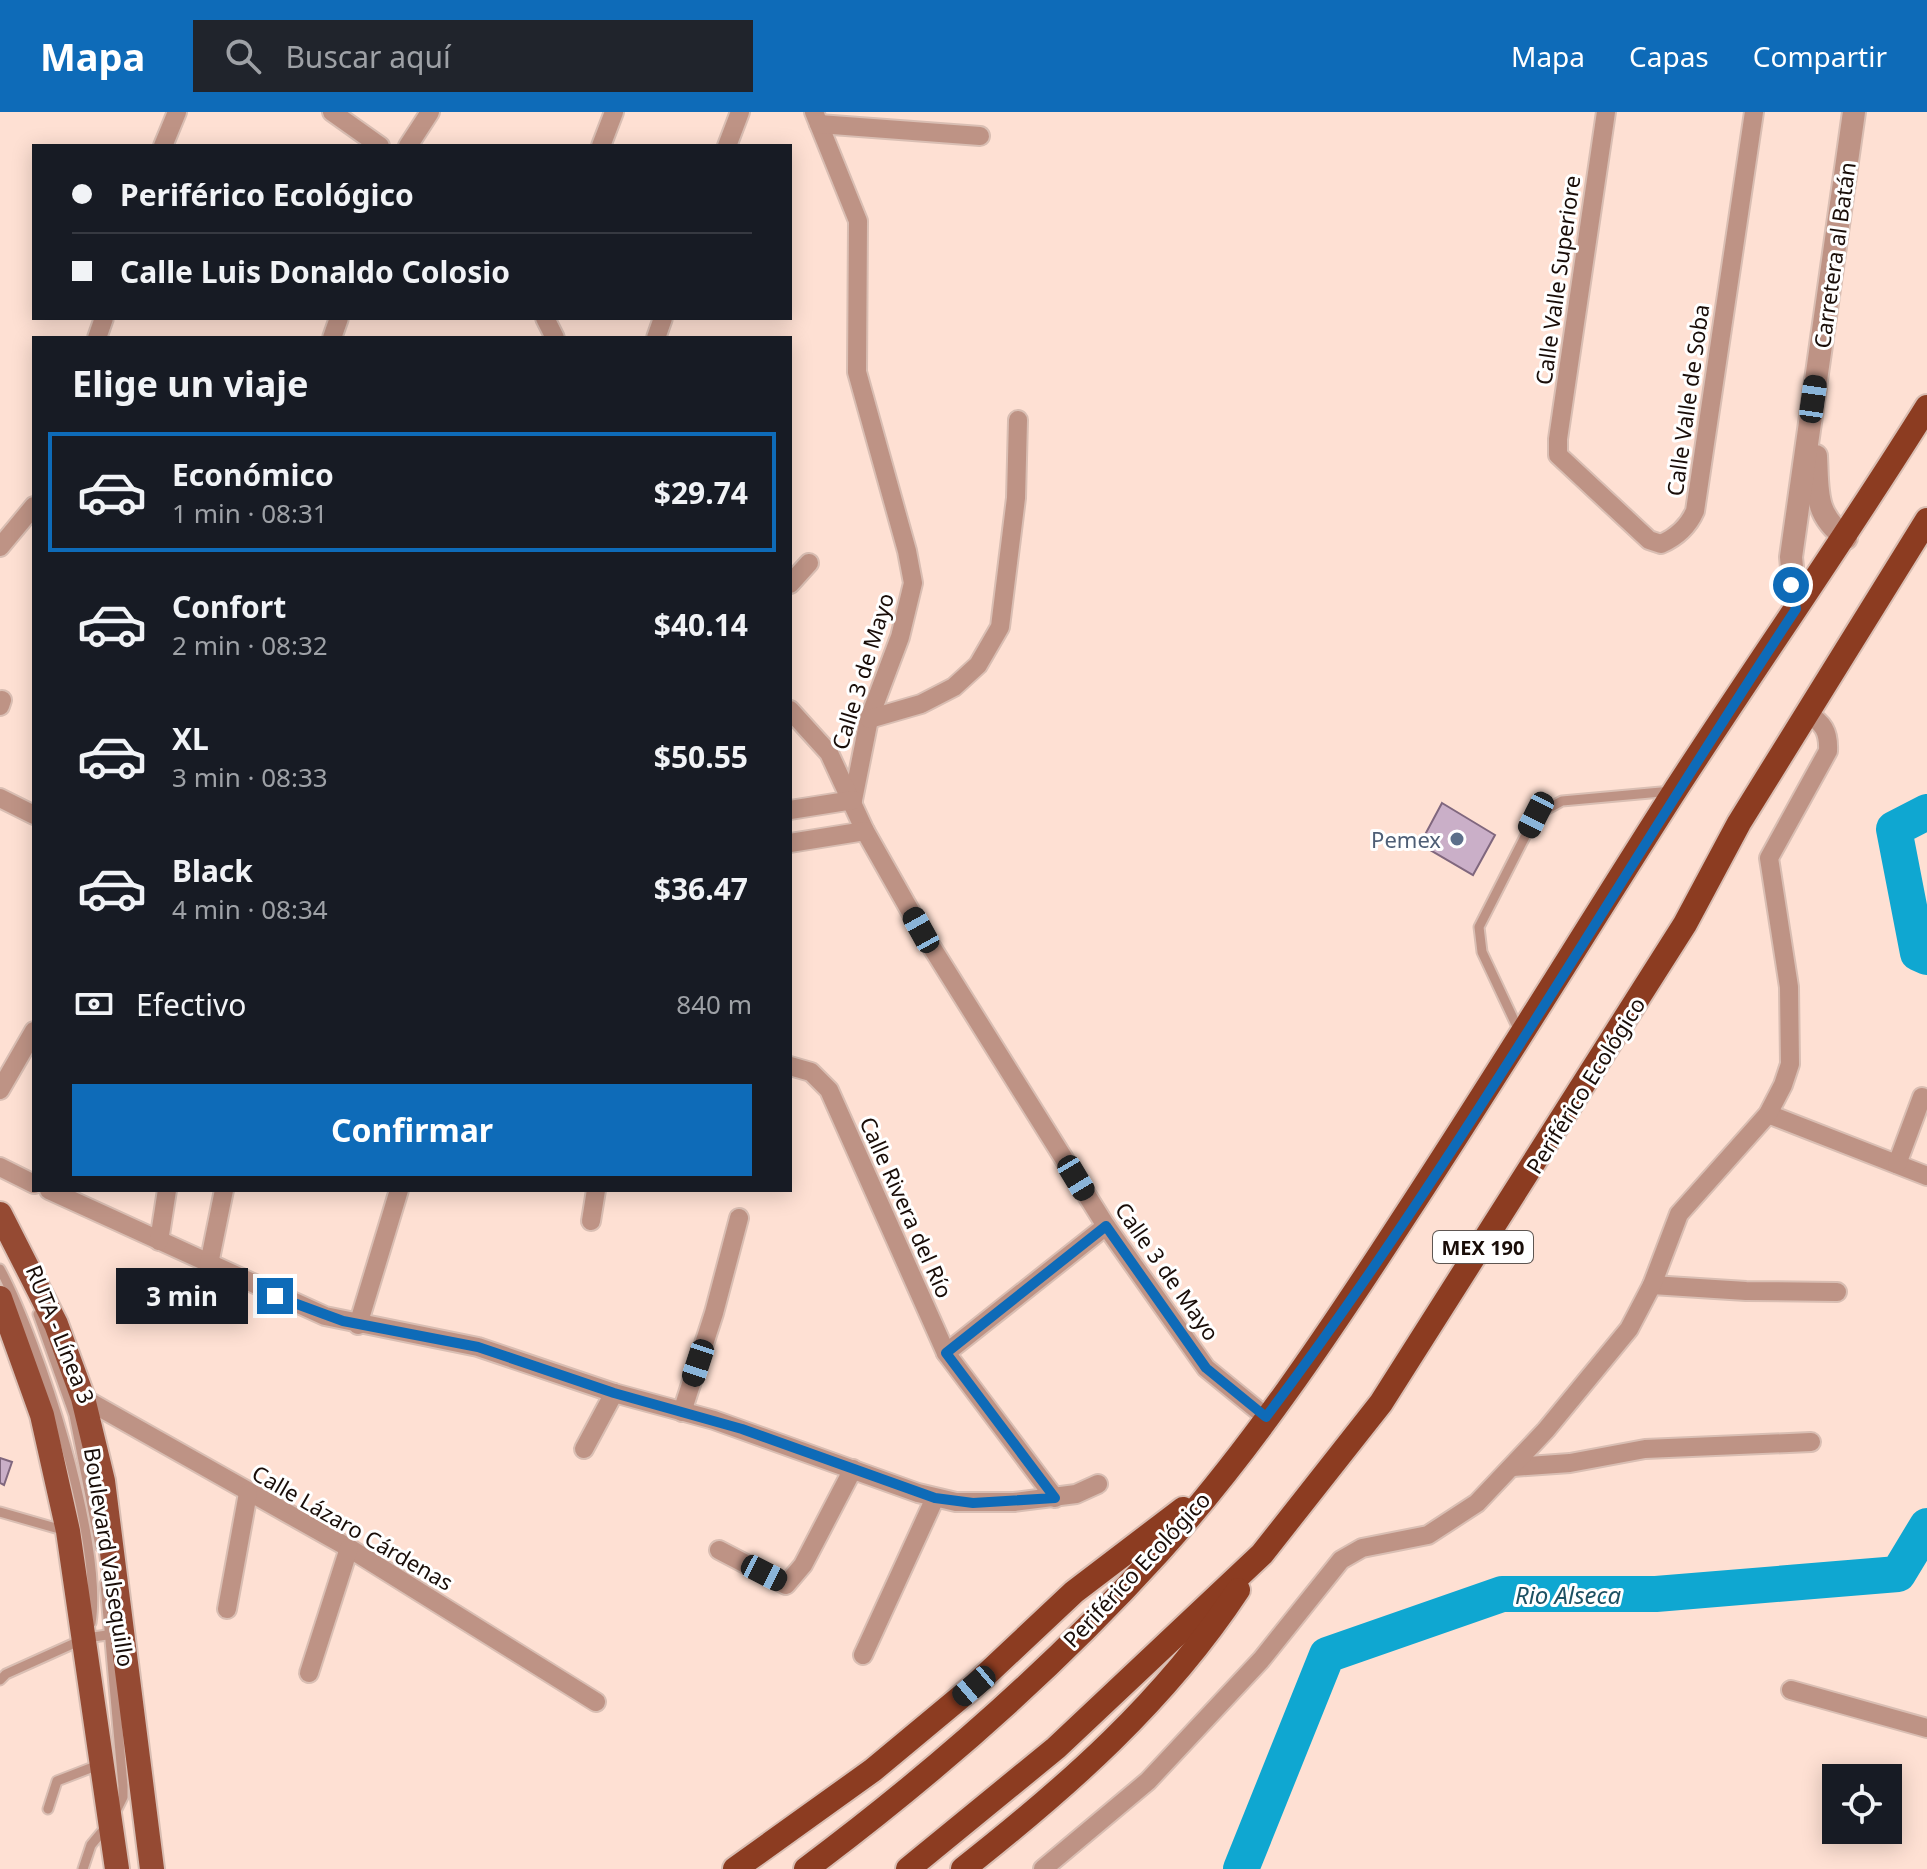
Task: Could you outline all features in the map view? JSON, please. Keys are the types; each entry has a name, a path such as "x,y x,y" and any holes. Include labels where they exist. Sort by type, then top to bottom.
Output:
{"highway":[{"name":"Periférico Ecológico","path":"806,1869 884,1810 995,1717 1158,1552 1211,1489 1335,1325 1522,1037 1676,790 1846,538 1927,407"},
{"name":"Periférico Ecológico","path":"908,1869 1056,1748 1262,1554 1381,1403 1452,1297 1685,924 1719,856 1927,520"},
{"path":"735,1869 873,1770 974,1686 1074,1592 1211,1489"},
{"path":"963,1869 1085,1769 1146,1708 1211,1632 1262,1554"}],"main road":[{"name":"Boulevard Valsequillo","path":"0,1214 56,1324 83,1398 107,1505 152,1869"},
{"name":"Boulevard Valsequillo","path":"0,1298 42,1415 96,1636 104,1763 117,1869"}],"street":[{"path":"164,144 177,112"},
{"path":"332,112 377,144"},
{"path":"409,144 430,112"},
{"path":"602,144 614,112"},
{"path":"728,144 740,112"},
{"name":"Calle Valle Superiore","path":"1558,455 1606,112"},
{"name":"Calle Valle de Soba","path":"1558,455 1649,540 1661,544 1674,538 1690,522 1695,511 1754,112"},
{"name":"Carretera al Batán","path":"1796,609 1791,557 1854,112"},
{"path":"817,118 980,136"},
{"name":"Calle 3 de Mayo","path":"817,118 858,221 857,372 907,551 913,583 900,637 869,719 853,800 865,831 921,930 1106,1226 1206,1368 1266,1417"},
{"name":"Carretera al Batán","path":"1813,399 1819,504 1825,520 1846,538"},
{"path":"869,719 921,704 954,687 978,665 1000,627 1016,498 1018,420"},
{"path":"0,547 32,508"},
{"path":"792,582 809,563"},
{"path":"792,712 829,753 853,800 792,810"},
{"path":"1043,1869 1148,1781 1261,1660 1341,1560 1362,1548 1413,1539 1436,1530 1477,1503 1513,1467 1621,1340 1652,1285 1679,1214 1768,1114 1790,1064 1789,987 1769,858 1771,848 1828,751 1829,735 1821,722 1807,713"},
{"path":"0,798 32,814"},
{"path":"792,843 865,831"},
{"path":"0,1090 32,1034"},
{"name":"Calle Rivera del Río","path":"792,1067 811,1072 829,1090 946,1353 1055,1498"},
{"path":"1897,1164 1922,1097"},
{"path":"1768,1114 1927,1176"},
{"path":"2,1174 32,1183"},
{"path":"58,1192 86,1198 159,1241 298,1306 358,1325 457,1341 682,1412 935,1498 982,1503 1055,1498 1088,1490 1098,1484"},
{"path":"159,1241 167,1192"},
{"path":"209,1264 224,1192"},
{"path":"358,1325 398,1192"},
{"path":"591,1221 596,1192"},
{"path":"682,1412 714,1313 739,1218"},
{"path":"946,1353 1106,1226"},
{"path":"1652,1285 1746,1291 1837,1292"},
{"path":"584,1449 614,1393"},
{"name":"Calle Lázaro Cárdenas","path":"83,1398 349,1548 596,1702"},
{"path":"1513,1467 1570,1463 1645,1449 1811,1442"},
{"path":"719,1550 786,1585 803,1565 853,1469"},
{"path":"227,1609 248,1493"},
{"path":"863,1655 935,1498"},
{"path":"309,1673 349,1548"},
{"path":"1791,1690 1927,1728"}],"lane":[{"path":"1522,1037 1482,952 1479,927 1536,815 1562,801 1676,790"},
{"name":"RUTA - Línea 3","path":"0,1238 33,1301 74,1415 104,1572 96,1636 123,1797 112,1819 91,1845 83,1869"},
{"path":"0,1269 25,1322 56,1415 79,1505 92,1574 91,1620 96,1636 6,1674 0,1680"},
{"path":"0,1512 68,1531"},
{"path":"48,1809 57,1781 104,1763"}],"building":[{"name":"Pemex","path":"1442,803 1495,835 1473,875 1420,844"},
{"path":"0,1458 12,1462 4,1485 0,1483"}],"waterway":[{"name":"Rio Alseca","path":"1927,812 1894,829 1918,953 1927,957"},
{"name":"Rio Alseca","path":"1241,1869 1327,1655 1502,1594 1656,1594 1898,1574 1927,1526"}],"place":[{"name":"Pemex","path":"1457,839"}],"route":[{"path":"275,1296 358,1325 435,1336 478,1347 614,1393 742,1429 935,1498 973,1503 1014,1502 1055,1498 946,1353 1106,1226 1206,1368 1266,1417 1335,1325 1522,1037 1676,790 1796,609 1791,585"}]}
